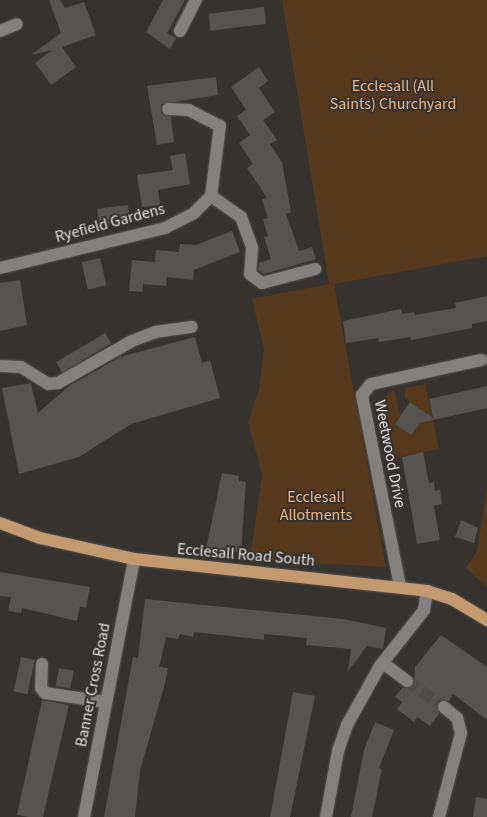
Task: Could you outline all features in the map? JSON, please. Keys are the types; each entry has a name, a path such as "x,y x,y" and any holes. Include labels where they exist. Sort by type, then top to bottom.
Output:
{"main road":[{"name":"Ecclesall Road South","path":"0,523 40,538 134,559 400,586 427,591 452,599 487,620"}],"street":[{"path":"180,31 196,0"},
{"path":"0,31 17,24"},
{"path":"168,109 189,110 220,126 210,196 241,217 252,248 250,274 262,284 315,269"},
{"name":"Ryefield Gardens","path":"0,268 165,228 194,213 210,196"},
{"path":"0,366 21,367 48,384 58,383 132,341 155,332 192,328"},
{"name":"Weetwood Drive","path":"400,586 362,395 371,384 481,360"},
{"name":"Banner Cross Road","path":"84,817 134,559"},
{"path":"326,817 338,751 347,724 383,663 424,610 427,591"},
{"path":"383,663 408,681"},
{"path":"42,664 41,688 45,694 105,702"},
{"path":"439,817 461,733 457,718 444,707"}],"green space":[{"name":"Ecclesall (All Saints) Churchyard","path":"282,0 487,0 487,256 334,284 386,567 250,560 262,474 248,422 259,389 264,349 252,299 329,284"},
{"path":"425,384 439,449 387,459 378,407 382,398 394,390 400,415 395,424 411,435 426,414 405,397 405,388"},
{"path":"487,488 487,587 466,568 477,551"}],"building":[{"path":"49,0 60,0 65,8 84,2 96,35 62,47 76,67 51,85 35,63 52,50 31,55 61,33"},
{"path":"163,0 185,0 167,33 176,38 170,49 146,32"},
{"path":"264,7 266,24 210,31 208,14"},
{"path":"259,67 268,81 259,88 275,112 263,120 277,140 270,144 282,162 291,212 286,214 299,251 312,247 316,259 264,274 258,270 259,263 271,259 264,237 268,236 263,219 268,218 262,199 267,198 247,168 253,164 239,143 250,135 237,116 246,110 231,87"},
{"path":"216,77 218,95 161,104 161,113 171,117 174,142 157,145 147,86"},
{"path":"185,153 190,184 158,190 160,205 142,207 137,175 173,170 170,156"},
{"path":"128,205 130,222 99,226 97,209"},
{"path":"232,231 240,252 194,270 193,280 167,277 166,286 143,284 143,292 129,291 132,260 155,262 156,250 179,252 180,244 196,245"},
{"path":"100,258 106,285 88,290 81,262"},
{"path":"20,280 27,325 0,331 0,283"},
{"path":"487,296 487,321 472,324 472,328 411,340 410,337 379,342 378,338 346,343 343,321 401,309 402,314 414,312 415,315 456,308 455,303"},
{"path":"105,333 111,343 62,373 56,362"},
{"path":"195,337 202,363 210,360 220,398 131,424 79,457 19,474 2,388 31,383 38,413 69,386 122,356 123,360 123,356"},
{"path":"487,386 487,408 420,423 411,435 395,424 410,402 433,418 429,399"},
{"path":"423,452 429,483 434,482 435,491 440,490 442,504 434,506 440,540 417,544 402,457"},
{"path":"222,473 239,476 239,481 246,482 241,552 206,549"},
{"path":"461,520 478,528 474,543 455,537"},
{"path":"0,572 90,587 86,608 80,606 77,621 22,608 21,613 8,611 11,597 0,596"},
{"path":"145,599 343,619 386,628 383,649 367,646 348,671 351,649 306,645 307,638 264,634 264,640 194,632 193,637 180,634 178,639 166,637 159,667 168,668 140,771 135,817 104,817 133,657 138,658"},
{"path":"441,635 487,667 487,720 453,694 449,701 438,702 439,714 430,726 417,717 414,722 397,709 402,702 395,697 402,688 414,685 415,667"},
{"path":"21,657 35,660 27,694 14,691"},
{"path":"59,668 74,671 70,689 56,686"},
{"path":"293,692 315,696 290,817 270,817"},
{"path":"42,700 69,705 43,817 29,817 17,815"},
{"path":"375,722 394,730 379,768 382,769 372,817 351,817 364,750"},
{"path":"476,797 487,799 487,817 473,817"}],"tunnel":[{"path":"407,681 444,707"}],"park label":[{"name":"Ecclesall Allotments","path":"316,506"}]}
